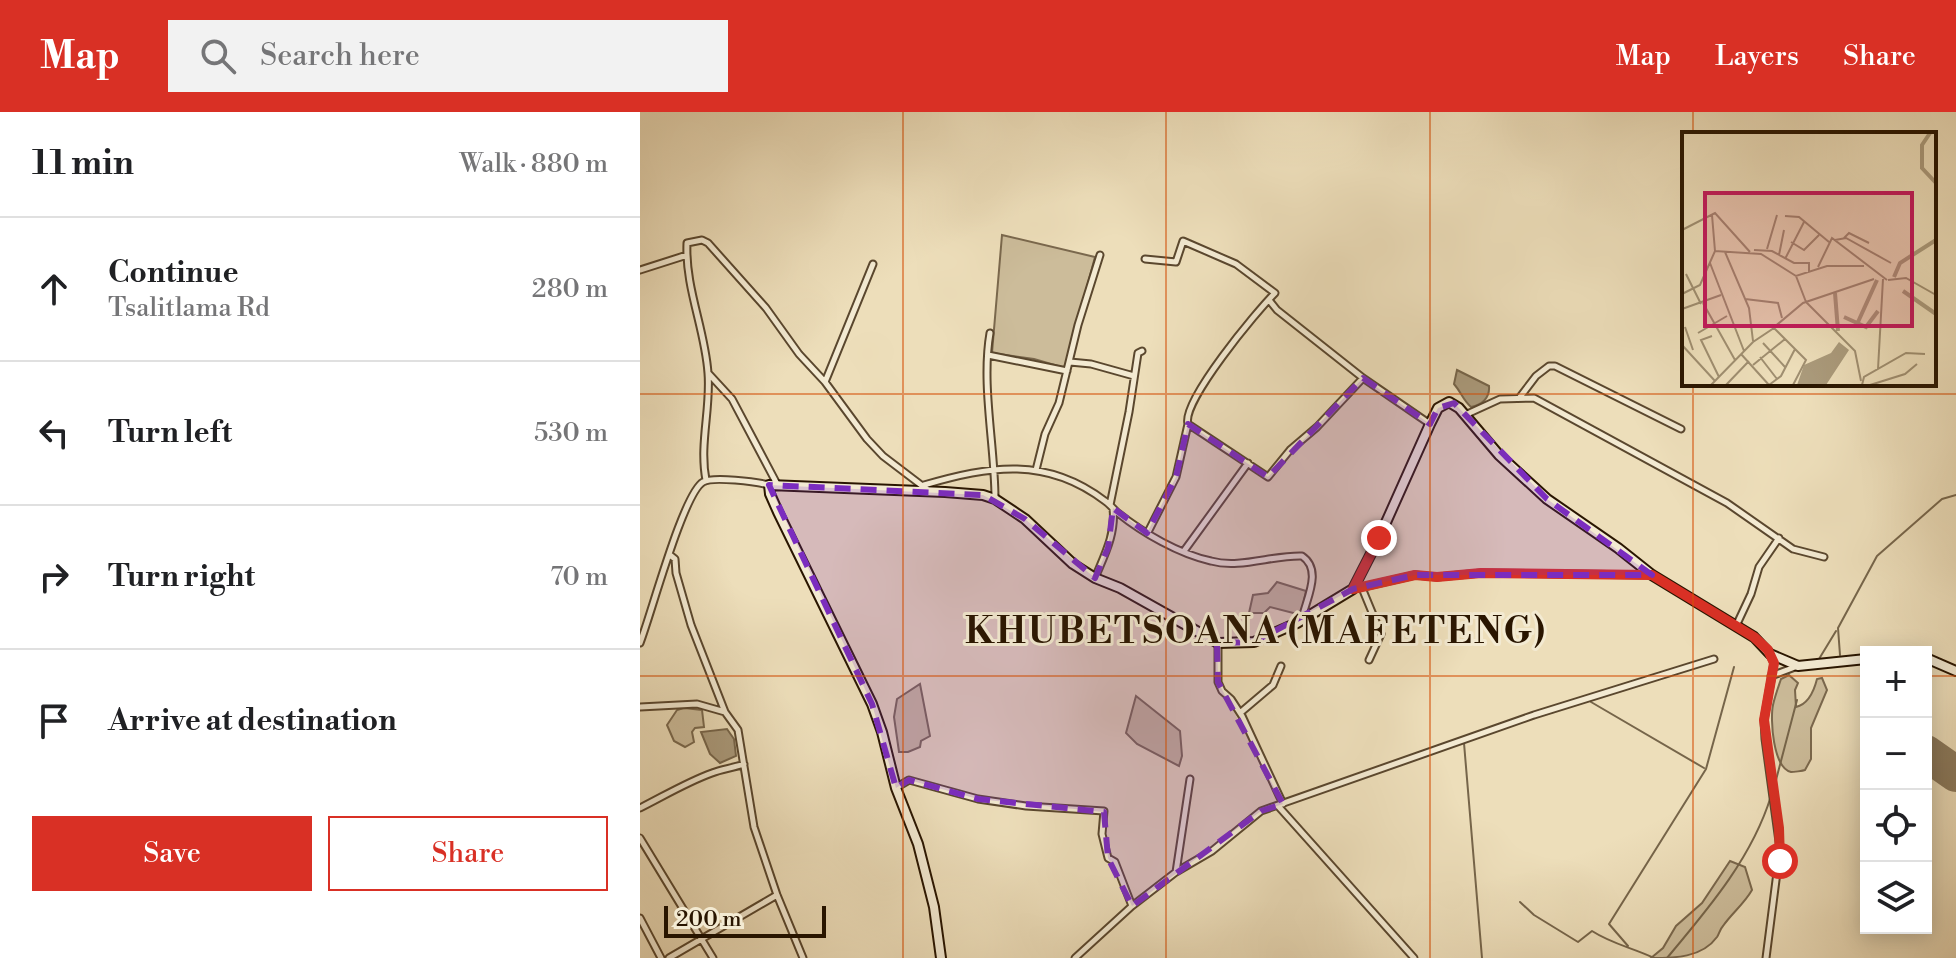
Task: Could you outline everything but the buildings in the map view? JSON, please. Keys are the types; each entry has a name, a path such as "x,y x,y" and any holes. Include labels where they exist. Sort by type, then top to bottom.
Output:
{"street":[{"path":"706,480 708,374 702,333 692,298 687,255 687,243 702,240 766,308 867,439 883,456 927,489"},
{"path":"1145,259 1176,262 1183,241 1236,264 1275,293 1218,363 1191,403 1176,477 1148,532"},
{"path":"640,270 687,255"},
{"path":"1036,470 1045,434 1059,403 1100,255"},
{"path":"825,382 873,264"},
{"path":"1269,300 1277,310 1363,378 1430,424"},
{"path":"990,333 990,426 995,499"},
{"path":"1095,578 1115,521 1111,506 1138,353 1142,351"},
{"path":"988,355 1067,371"},
{"path":"1070,362 1091,364 1134,376"},
{"path":"1520,397 1536,376 1549,366 1555,366 1681,429"},
{"path":"708,374 732,399 773,485 770,494 778,512 872,704 896,788 911,820 929,884 941,958"},
{"path":"1188,424 1268,477 1290,450 1317,427 1363,378"},
{"path":"1465,415 1500,399 1534,398 1727,503 1793,549 1824,557"},
{"path":"1369,660 1381,634 1358,588 1430,424 1438,408 1449,402 1454,403 1499,455 1547,499 1652,575 1762,643 1778,664 1798,666 1860,660"},
{"path":"1184,551 1248,463"},
{"path":"927,489 959,475 1011,467 1036,470 1068,480 1148,532 1184,551 1221,564 1296,556 1306,558 1312,564 1313,572 1302,620"},
{"path":"640,643 693,495 706,480 927,489 983,495 995,499 1025,519 1073,564 1095,578 1120,588 1218,643 1254,642 1302,620 1358,588 1415,575 1652,575"},
{"path":"1736,626 1759,567 1779,538"},
{"path":"670,555 675,559 691,625 725,712 738,730 754,827 803,958"},
{"path":"1218,643 1218,682 1240,713 1281,805 1414,958"},
{"path":"1075,958 1132,906 1176,872 1212,851 1261,811 1534,715 1714,659"},
{"path":"1932,661 1956,671"},
{"path":"1766,958 1780,849 1764,720 1771,677 1778,664"},
{"path":"1240,713 1273,685 1281,666"},
{"path":"640,707 697,704 725,712"},
{"path":"640,808 692,781 744,764"},
{"path":"1176,872 1190,779"},
{"path":"896,788 909,780 978,799 1026,806 1104,811 1102,834 1108,858 1115,862 1132,906"},
{"path":"640,838 713,958"},
{"path":"669,958 777,895"},
{"path":"640,918 661,958"}],"highlighted area":[{"path":"1363,378 1430,424 1438,408 1454,403 1547,499 1652,575 1415,575 1353,589 1254,642 1217,643 1218,682 1283,804 1261,811 1132,906 1108,858 1104,812 978,799 909,780 896,788 872,704 769,485 983,495 1025,519 1095,578 1108,548 1113,508 1147,533 1176,477 1188,424 1268,477"}],"shaded area":[{"path":"1002,235 1095,257 1065,368 1034,359 992,353"},
{"path":"1457,370 1489,386 1482,403 1471,407 1466,402 1454,384"},
{"path":"1277,582 1306,591 1301,615 1270,607 1264,613 1249,613 1253,595 1268,593"},
{"path":"1789,675 1798,683 1795,690 1796,707 1808,700 1817,679 1822,678 1827,690 1811,728 1811,759 1805,770 1791,772 1780,762 1772,721 1781,679"},
{"path":"920,684 930,736 921,741 920,747 899,752 894,717 897,699"},
{"path":"1136,696 1180,731 1182,756 1179,766 1137,744 1126,733"},
{"path":"677,710 702,710 704,727 695,728 692,732 694,742 685,747 674,741 667,725"},
{"path":"727,729 734,739 736,756 720,763 710,754 701,732"},
{"path":"1730,861 1745,867 1752,890 1717,937 1696,953 1651,958 1663,948 1676,926 1702,903"}],"waterway":[{"path":"1840,655 1838,628 1877,556 1942,499 1956,495"},
{"path":"1819,659 1836,631"},
{"path":"1628,946 1609,924 1706,769 1734,667"},
{"path":"1776,780 1797,700"},
{"path":"1591,702 1704,768"},
{"path":"1464,743 1482,958"},
{"path":"1667,958 1741,862 1771,796"},
{"path":"1520,902 1534,915 1578,942 1592,931 1654,958"}],"runway":[{"path":"1932,757 1956,774"}],"district":[{"name":"KHUBETSOANA (MAFETENG)","path":"1256,630"}],"route":[{"path":"1379,538 1353,589 1415,575 1652,575 1762,643 1774,663 1764,720 1779,828 1780,861"}]}
